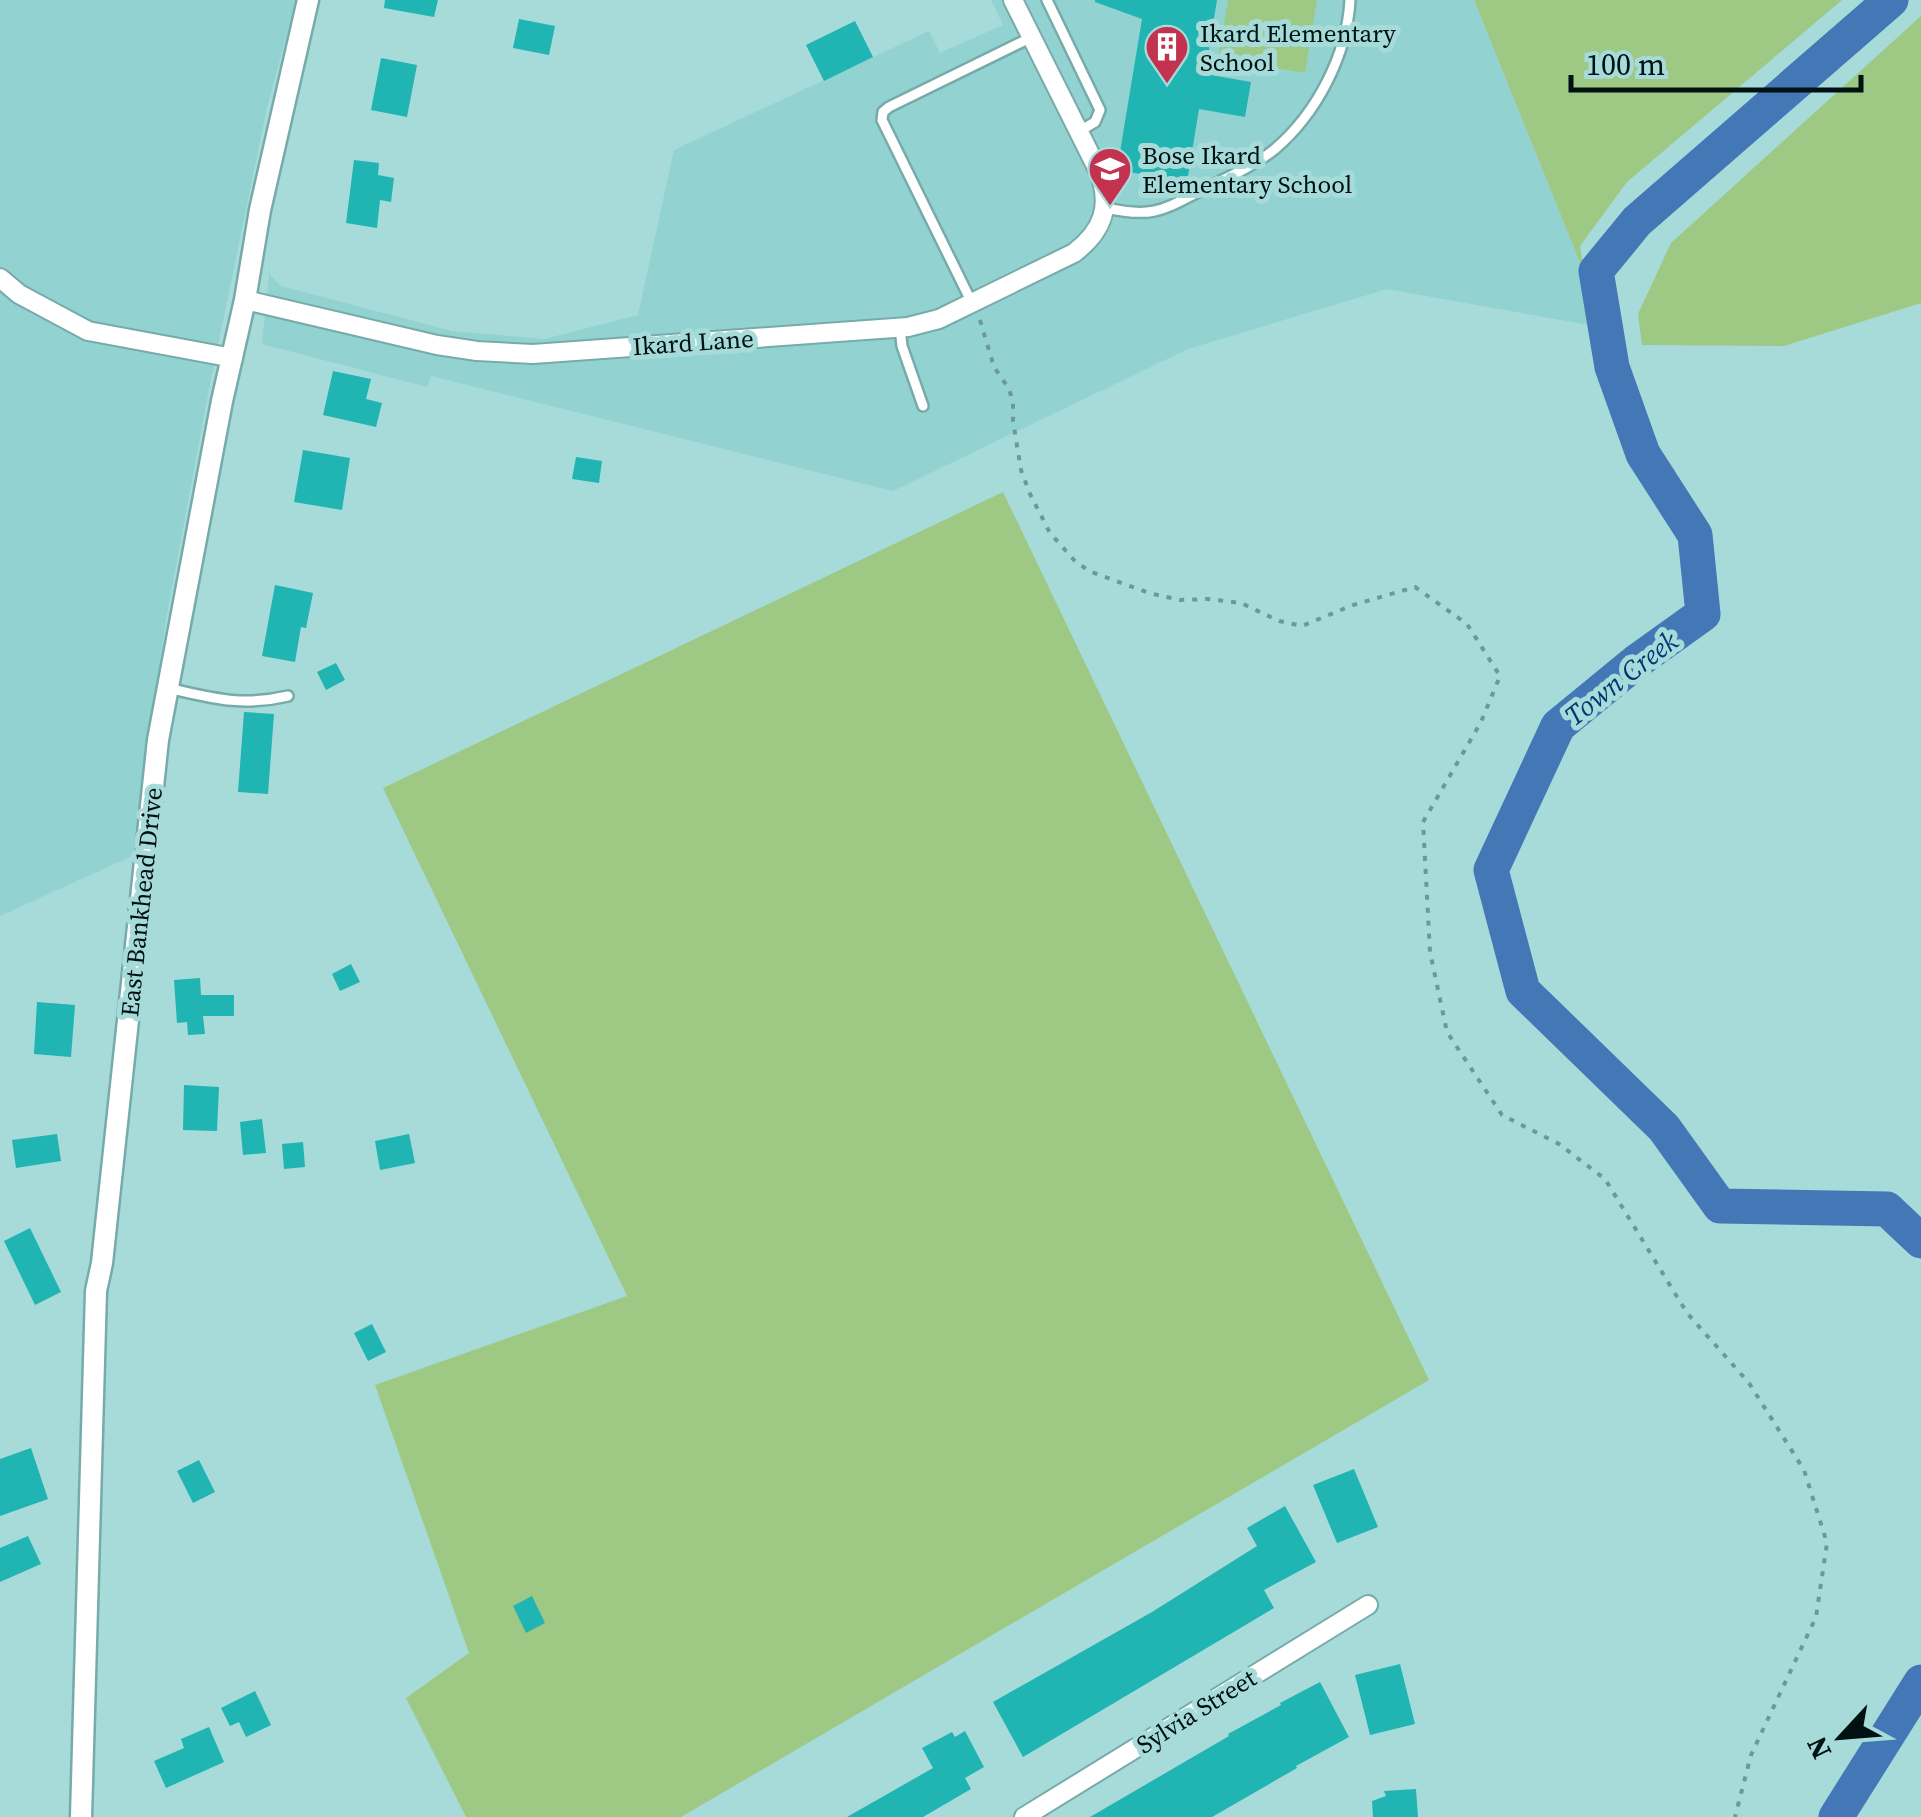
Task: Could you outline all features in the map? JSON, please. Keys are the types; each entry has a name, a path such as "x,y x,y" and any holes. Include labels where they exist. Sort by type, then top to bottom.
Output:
{"street":[{"name":"East Bankhead Drive","path":"81,1817 96,1291 158,740 260,210 308,0"},
{"path":"1014,0 1106,189 1106,208"},
{"name":"Ikard Lane","path":"245,300 437,345 533,354 900,328 938,320 1074,253 1088,242 1106,208"},
{"path":"0,278 19,294 88,331 233,358"},
{"name":"Sylvia Street","path":"1024,1817 1368,1605"}],"lane":[{"path":"1047,0 1100,110 1095,122 1078,132"},
{"path":"1106,208 1156,213 1238,172 1277,147 1318,98 1340,54 1350,0"},
{"path":"972,303 882,120 883,112 1032,37"},
{"path":"900,328 902,346 923,406"},
{"path":"168,688 230,702 264,702 288,696"}],"path":[{"path":"972,303 994,367 1013,402 1021,470 1030,494 1050,533 1074,560 1089,570 1149,593 1180,600 1241,603 1279,622 1302,626 1353,605 1415,588 1467,624 1500,676 1481,722 1423,822 1430,952 1447,1032 1502,1115 1559,1144 1606,1179 1687,1313 1749,1383 1804,1470 1827,1543 1816,1617 1751,1755 1735,1817"}],"shaded area":[{"path":"0,0 296,0 267,108 210,384 166,620 132,856 0,916"},
{"name":"Bose Ikard Elementary School","path":"991,0 1474,0 1585,275 1594,326 1387,289 1188,349 893,491 431,376 427,387 262,344 270,264 270,275 281,286 452,331 544,339 638,315 674,150 929,31 940,53 1003,25"}],"green space":[{"path":"1228,0 1317,0 1305,73 1218,59"},
{"path":"1474,0 1842,0 1627,182 1580,246 1585,275"},
{"path":"1921,16 1921,303 1784,346 1642,345 1638,314 1671,243"},
{"path":"1003,492 1429,1380 681,1817 466,1817 406,1698 469,1653 375,1385 627,1296 383,788"}],"building":[{"path":"385,0 438,0 434,17 384,8"},
{"name":"Ikard Elementary School","path":"1095,0 1217,0 1205,74 1251,82 1245,117 1199,109 1187,182 1117,170 1142,19"},
{"path":"519,19 555,26 549,55 513,48"},
{"path":"855,21 873,57 824,81 806,45"},
{"path":"381,58 417,65 407,117 371,110"},
{"path":"354,160 379,163 378,175 394,178 391,202 380,200 377,228 346,223"},
{"path":"333,371 371,379 366,399 382,403 376,427 323,415"},
{"path":"303,450 350,458 342,510 294,502"},
{"path":"576,457 602,461 599,483 572,479"},
{"path":"275,585 313,593 306,628 301,627 295,662 262,656"},
{"path":"336,663 345,680 326,690 317,672"},
{"path":"244,712 274,714 268,794 238,792"},
{"path":"351,964 360,982 340,991 332,974"},
{"path":"200,978 201,995 234,995 234,1016 203,1016 205,1034 188,1035 187,1022 177,1023 174,980"},
{"path":"37,1002 75,1005 71,1057 34,1054"},
{"path":"184,1085 219,1087 217,1131 183,1130"},
{"path":"262,1119 266,1153 243,1155 240,1122"},
{"path":"57,1134 61,1161 16,1168 12,1140"},
{"path":"409,1134 415,1163 380,1170 375,1141"},
{"path":"303,1142 305,1167 284,1169 282,1144"},
{"path":"30,1228 61,1292 35,1305 4,1241"},
{"path":"372,1324 386,1352 368,1361 354,1333"},
{"path":"31,1448 48,1499 0,1516 0,1459"},
{"path":"199,1460 215,1492 193,1503 177,1471"},
{"path":"1354,1469 1378,1527 1337,1543 1313,1485"},
{"path":"1285,1506 1316,1562 1264,1590 1274,1608 1023,1757 993,1702 1152,1612 1257,1546 1247,1528"},
{"path":"28,1536 41,1564 0,1582 0,1548"},
{"path":"532,1596 545,1623 526,1633 513,1606"},
{"path":"1400,1664 1415,1724 1370,1735 1355,1675"},
{"path":"1320,1682 1349,1737 1297,1768 1212,1817 1090,1817 1280,1703"},
{"path":"255,1691 271,1725 246,1737 239,1722 230,1726 221,1708"},
{"path":"209,1727 224,1762 166,1788 154,1761 184,1748 181,1739"},
{"path":"965,1731 984,1767 965,1778 971,1789 923,1817 847,1817 933,1768 922,1748 952,1732 955,1737"},
{"path":"1416,1789 1418,1817 1373,1817 1372,1801 1386,1796 1384,1791"}],"waterway":[{"name":"Town Creek","path":"1891,0 1637,221 1596,271 1612,367 1643,454 1695,535 1703,614 1558,726 1491,870 1523,991 1664,1128 1720,1206 1887,1209 1921,1241"},
{"name":"Town Creek","path":"1836,1817 1921,1682"}],"place":[{"name":"Ikard Elementary School","path":"1167,85"},
{"name":"Bose Ikard Elementary School","path":"1110,207"}]}
